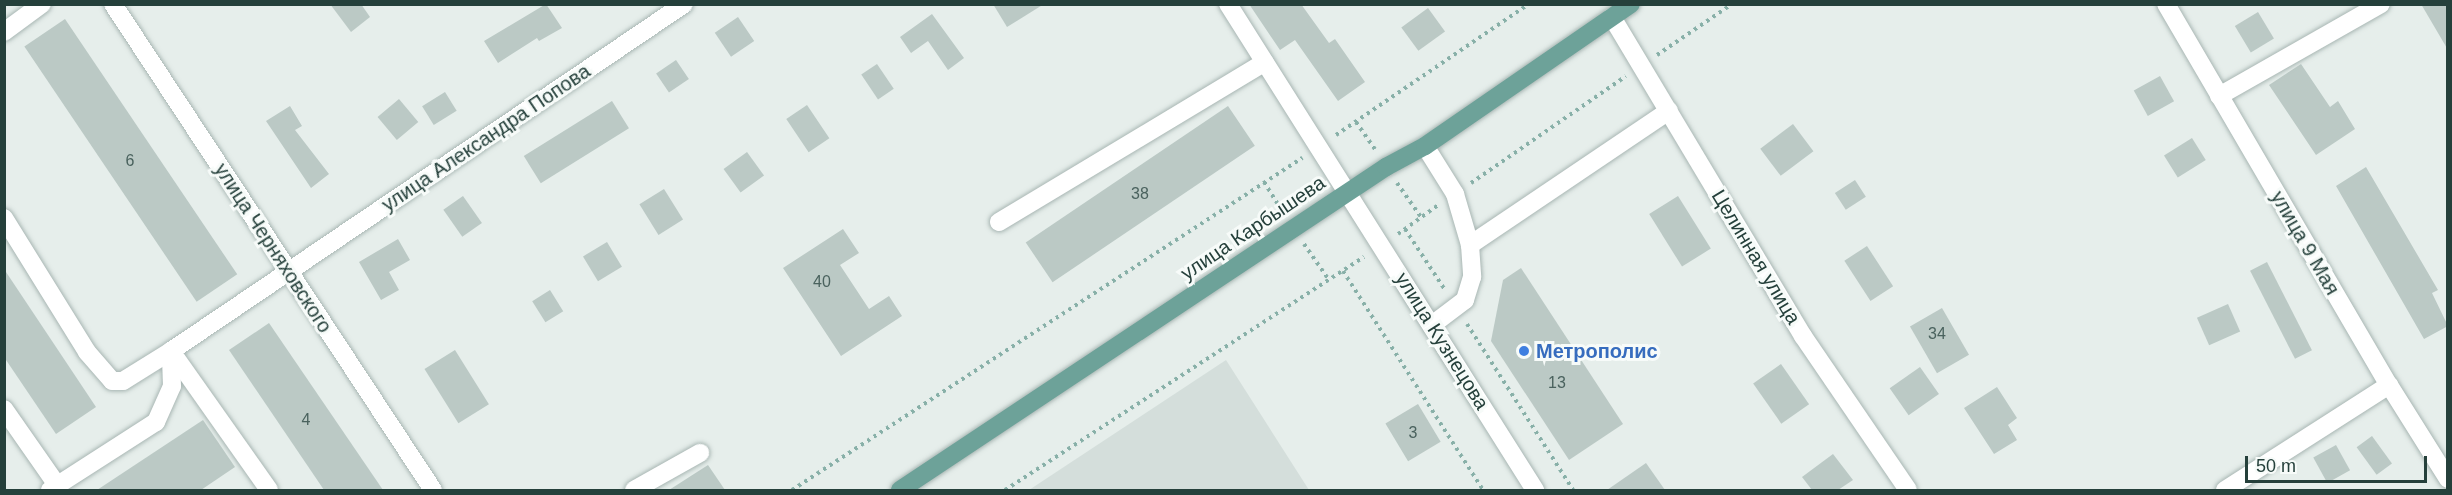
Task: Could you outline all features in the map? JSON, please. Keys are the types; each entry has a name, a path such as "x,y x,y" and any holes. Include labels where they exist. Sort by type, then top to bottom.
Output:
{"main road":[{"name":"улица Карбышева","path":"900,490 1349,191 1425,146 1631,4"}],"street":[{"path":"4,32 42,4"},
{"name":"улица Черняховского","path":"113,4 433,490"},
{"name":"улица Александра Попова","path":"4,218 87,352 112,381 123,381 171,351 684,4"},
{"name":"улица Кузнецова","path":"1228,4 1349,191 1535,490"},
{"name":"улица 9 Мая","path":"2166,4 2388,386 2448,479"},
{"path":"2219,96 2381,4"},
{"name":"Целинная улица","path":"1612,17 1803,336 1908,490"},
{"path":"999,222 1265,62"},
{"path":"1470,245 1669,111"},
{"path":"1425,146 1455,194 1470,245 1472,277 1465,300 1432,325"},
{"path":"4,409 54,488 156,422 172,386 171,351"},
{"path":"171,351 270,490"},
{"path":"2225,490 2388,386"},
{"path":"633,490 700,453"}],"path":[{"path":"792,490 1319,146 1529,4"},
{"path":"1405,229 1450,299"},
{"path":"1343,271 1483,490"},
{"path":"1463,319 1573,490"}],"shaded area":[{"path":"1226,360 1309,490 1029,490"}],"building":[{"path":"330,4 361,4 370,17 351,32"},
{"path":"546,4 562,28 539,41 537,38 498,63 484,41"},
{"path":"993,4 1044,4 1007,27"},
{"path":"1249,4 1301,4 1329,43 1335,39 1365,82 1338,101 1295,40 1280,50"},
{"path":"2421,4 2448,4 2448,50"},
{"path":"1428,8 1445,31 1418,51 1401,27"},
{"path":"2258,12 2274,39 2251,52 2235,26"},
{"path":"932,14 964,58 948,70 928,41 911,53 900,37"},
{"path":"738,17 754,41 731,57 715,33"},
{"path":"65,19 237,274 197,302 24,46"},
{"path":"676,60 689,79 669,92 656,73"},
{"path":"877,64 894,89 878,99 861,75"},
{"path":"2301,64 2330,107 2338,101 2355,129 2316,155 2269,85"},
{"path":"2160,76 2174,101 2148,116 2134,91"},
{"path":"445,92 457,111 434,125 422,106"},
{"path":"399,99 418,122 397,140 378,117"},
{"path":"612,101 629,128 541,183 524,156"},
{"path":"807,105 829,138 809,152 786,119"},
{"path":"290,106 302,126 295,130 329,174 311,188 266,121"},
{"path":"1228,106 1255,146 1053,282 1026,242"},
{"path":"1793,124 1813,151 1781,176 1760,149"},
{"path":"2192,138 2206,160 2178,178 2164,155"},
{"path":"747,152 764,175 741,193 724,169"},
{"path":"2366,167 2438,290 2432,293 2448,326 2424,339 2336,186"},
{"path":"1855,180 1866,197 1846,210 1835,193"},
{"path":"664,189 683,220 658,235 639,204"},
{"path":"463,196 482,223 462,237 443,210"},
{"path":"1678,196 1711,249 1682,267 1649,214"},
{"path":"843,229 859,253 840,265 869,309 889,296 902,316 841,356 783,268"},
{"path":"398,239 410,260 389,272 399,290 381,300 359,262"},
{"path":"607,242 622,267 598,281 583,256"},
{"path":"1867,246 1893,286 1870,301 1844,261"},
{"path":"2267,262 2312,350 2295,359 2250,271"},
{"path":"1521,268 1623,424 1569,460 1491,341 1503,280"},
{"path":"4,269 96,407 56,434 4,357"},
{"path":"550,290 563,311 545,322 532,301"},
{"path":"2228,304 2240,331 2209,345 2197,318"},
{"path":"1942,308 1969,355 1937,373 1910,326"},
{"path":"269,323 383,490 324,490 229,350"},
{"path":"455,350 489,404 458,423 424,369"},
{"path":"1781,364 1809,404 1781,424 1753,384"},
{"path":"1920,367 1939,394 1909,415 1890,388"},
{"path":"1997,387 2017,418 2008,425 2017,440 1994,454 1964,408"},
{"path":"1418,404 1441,442 1408,461 1385,424"},
{"path":"203,420 235,467 201,490 97,490"},
{"path":"2372,436 2392,464 2377,475 2357,447"},
{"path":"2336,445 2350,470 2327,483 2313,458"},
{"path":"1833,454 1853,480 1838,490 1812,490 1802,477"},
{"path":"1646,463 1665,490 1607,490"},
{"path":"708,465 725,490 669,490"}],"place":[{"name":"Метрополис","path":"1524,351"}]}
